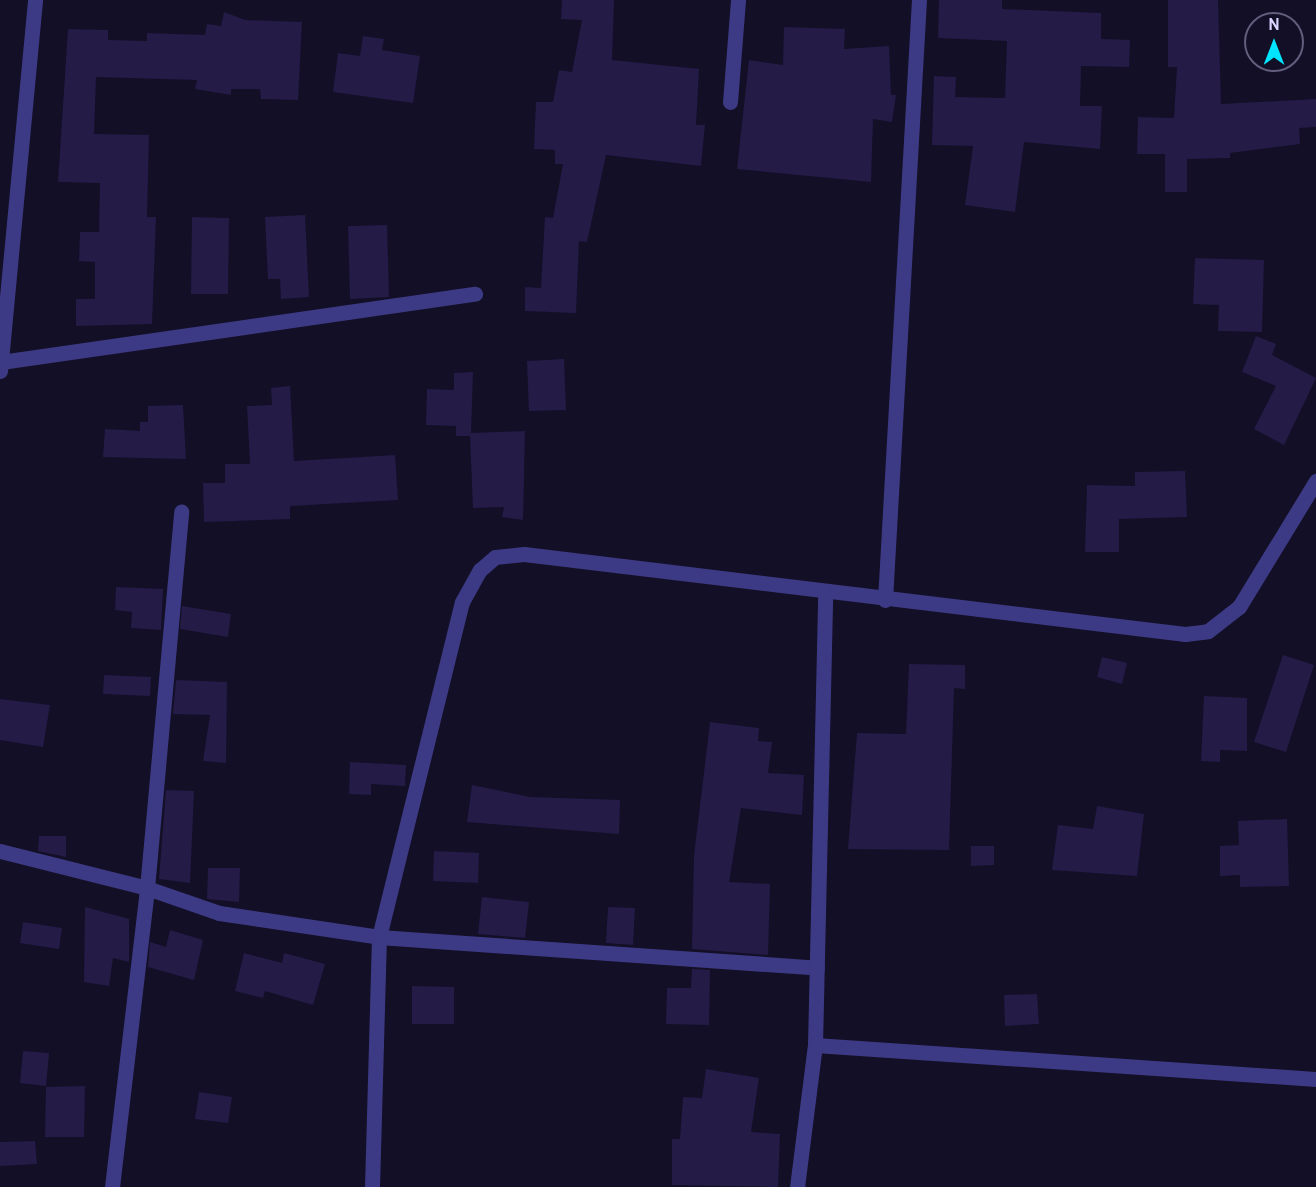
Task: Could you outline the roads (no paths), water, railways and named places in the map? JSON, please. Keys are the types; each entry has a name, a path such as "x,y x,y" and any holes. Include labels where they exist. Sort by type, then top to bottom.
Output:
{"street":[{"path":"0,371 35,0"},
{"path":"730,102 738,0"},
{"path":"885,600 920,0"},
{"path":"1,362 475,294"},
{"path":"372,1187 379,937 462,603 480,570 495,557 524,554 825,593 1185,634 1208,631 1239,607 1316,481"},
{"path":"112,1187 147,888 181,512"},
{"path":"797,1187 815,1045 825,593"},
{"path":"0,851 147,888 219,913 379,937 817,969"},
{"path":"815,1045 1316,1079"}]}
